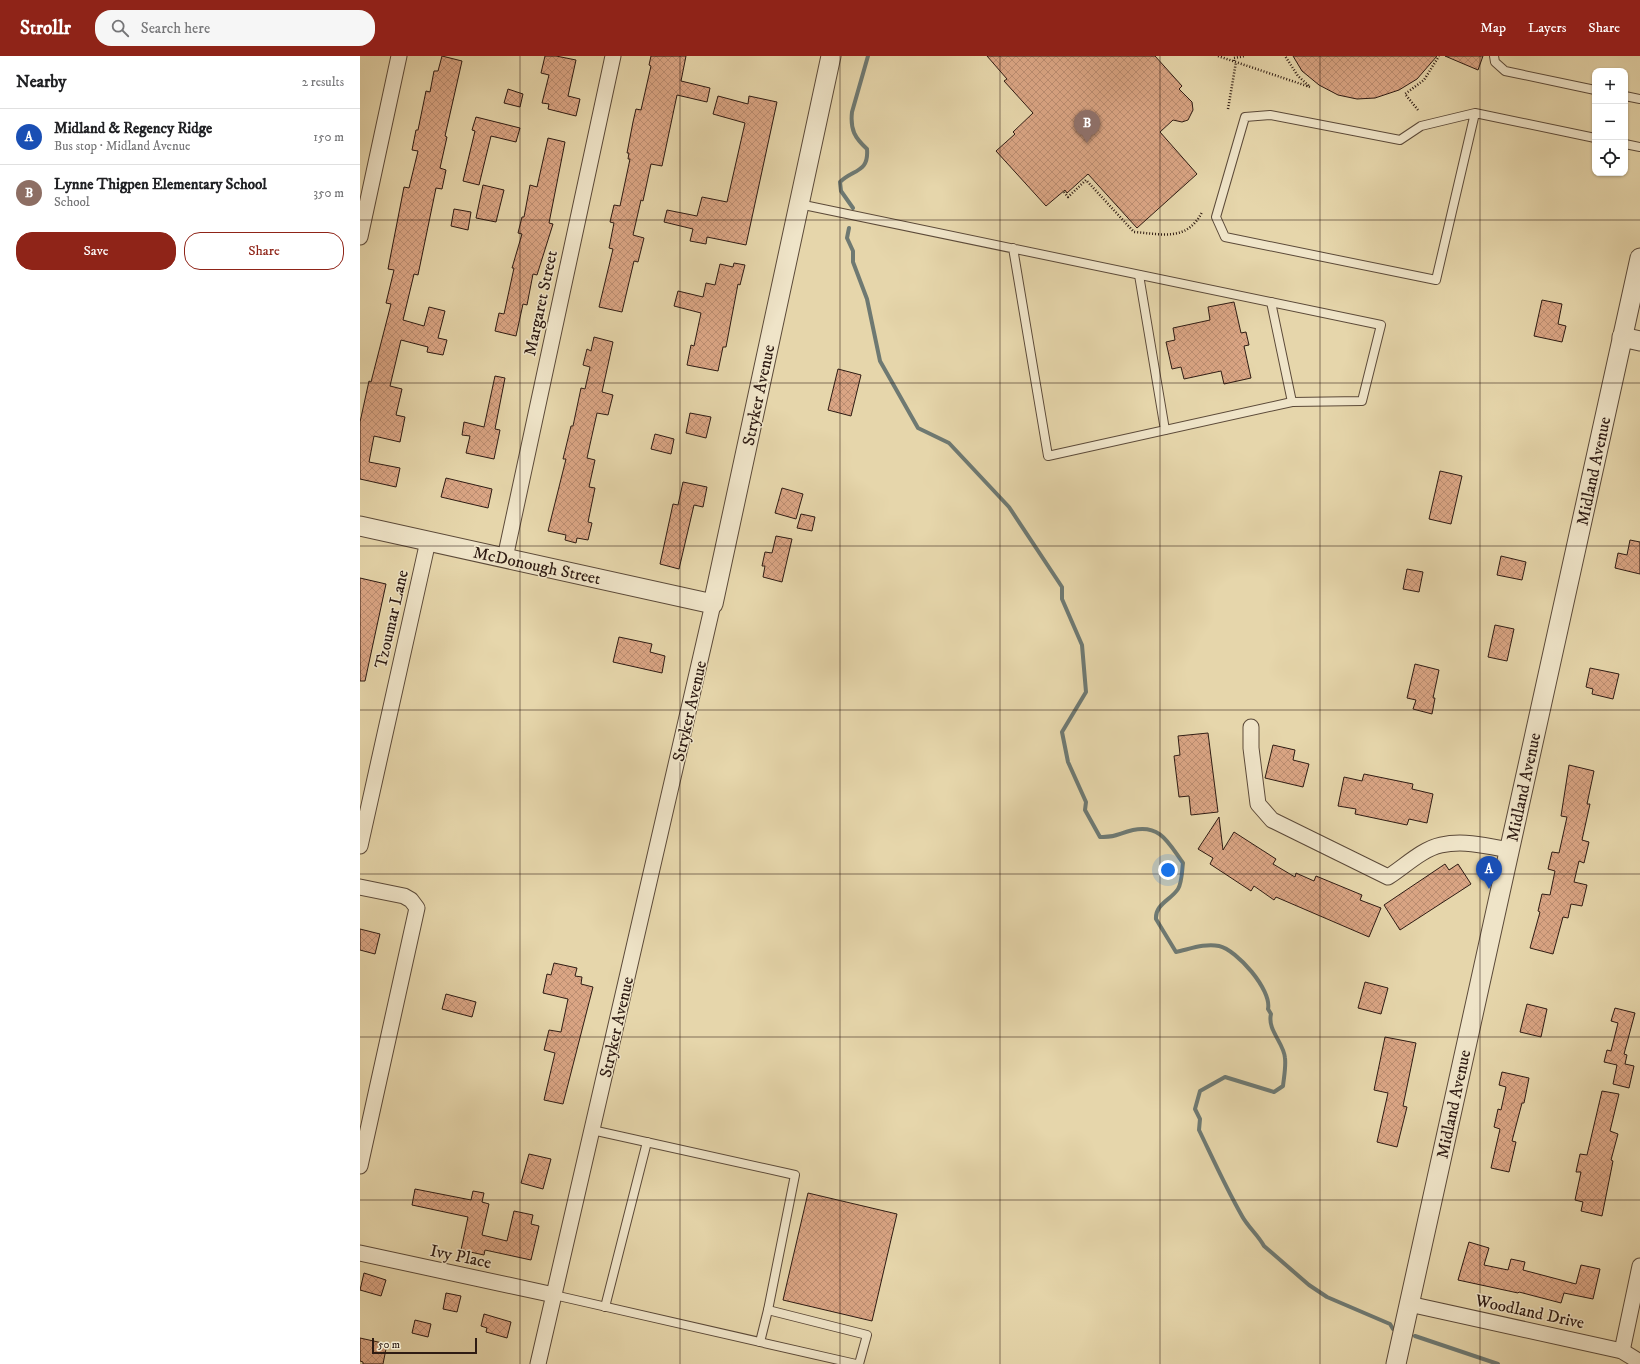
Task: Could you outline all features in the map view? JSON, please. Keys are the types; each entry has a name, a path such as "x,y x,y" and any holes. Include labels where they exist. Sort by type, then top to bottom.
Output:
{"street":[{"path":"360,238 399,56"},
{"name":"Margaret Street","path":"505,558 613,56"},
{"name":"Stryker Avenue","path":"538,1364 713,604 831,56"},
{"name":"Midland Avenue","path":"1396,1364 1510,850 1631,339 1640,258"},
{"name":"McDonough Street","path":"360,526 713,604"},
{"name":"Tzoumar Lane","path":"360,846 428,541"},
{"path":"1251,727 1251,748 1258,804 1272,820 1361,865 1388,877 1428,851 1442,845 1473,844 1510,850"},
{"path":"360,887 404,896 411,900 416,908 360,1166"},
{"name":"Ivy Place","path":"360,1253 554,1295"},
{"path":"1622,1351 1640,1266"},
{"name":"Woodland Drive","path":"1409,1304 1622,1351 1640,1362"}],"lane":[{"path":"1494,56 1494,62 1505,71 1592,89"},
{"path":"1628,97 1640,99"},
{"path":"1475,113 1436,280 1225,237 1216,217 1245,117 1270,115 1400,140 1421,126 1475,113 1592,137"},
{"path":"1628,145 1640,147"},
{"path":"799,204 1013,248 1380,325 1362,401 1292,402 1048,456 1013,248"},
{"path":"1139,275 1165,430"},
{"path":"1271,302 1292,402"},
{"path":"592,1130 795,1175 768,1310 760,1342"},
{"path":"605,1307 647,1142"},
{"path":"554,1295 858,1364 867,1334 768,1310"}],"path":[{"path":"1218,56 1310,87 1298,76 1285,56"},
{"path":"1228,109 1235,62 1234,58 1245,56"},
{"path":"1418,110 1406,94 1424,80 1439,56"},
{"path":"1064,192 1068,196 1086,180 1134,232 1173,234 1184,232 1197,222 1202,212"}],"building":[{"path":"442,56 462,61 445,136 447,137 440,168 446,170 442,189 436,188 418,275 414,274 403,320 424,326 429,307 445,311 438,338 447,340 443,355 427,352 428,347 401,340 390,386 402,389 396,415 405,417 400,442 374,436 369,462 400,468 396,487 360,479 360,422 369,381 371,382 391,304 386,303 394,270 388,269 404,187 409,188 418,151 412,150 416,130 418,130 426,91 430,92 434,71 438,71"},
{"path":"545,56 556,56 576,60 568,96 580,99 576,116 548,109 549,104 542,103 549,75 541,73"},
{"path":"651,56 686,56 681,81 710,88 707,102 677,95 662,166 651,164 643,201 641,200 633,235 644,238 638,262 634,261 622,312 599,307 613,249 609,248 614,223 610,222 614,205 620,206 630,159 628,159 629,153 627,153 633,122 636,109 641,110 651,66 649,65"},
{"path":"987,56 1155,56 1182,86 1179,89 1192,102 1193,110 1188,120 1182,122 1173,120 1160,132 1197,174 1137,228 1088,174 1067,193 1065,190 1046,206 996,151 1015,134 1013,132 1033,113 1004,81 1007,79"},
{"path":"1293,56 1437,56 1417,79 1399,90 1375,98 1357,99 1338,95 1319,85 1302,71"},
{"path":"1445,56 1483,56 1478,70"},
{"path":"508,89 523,94 520,107 504,103"},
{"path":"718,96 748,104 749,96 777,102 746,245 707,237 706,244 690,241 693,229 664,222 667,210 697,216 702,197 727,202 745,123 713,114"},
{"path":"476,117 520,128 516,142 491,136 479,185 463,181 475,131 472,130"},
{"path":"548,138 565,142 549,223 553,224 537,275 533,274 527,305 523,304 516,336 495,331 499,313 504,314 514,268 512,268 522,234 518,233 522,217 524,217 530,185 537,187"},
{"path":"483,185 504,190 496,222 476,218"},
{"path":"454,209 471,212 468,230 451,226"},
{"path":"734,263 745,265 740,285 738,284 726,347 723,347 718,371 687,365 691,345 694,346 701,313 674,306 678,291 703,297 706,283 715,285 720,264 733,267"},
{"path":"1542,300 1562,304 1558,324 1566,326 1562,342 1534,336"},
{"path":"1234,302 1241,333 1246,332 1249,345 1244,346 1251,378 1224,384 1221,371 1184,379 1181,367 1172,369 1166,342 1175,340 1173,328 1210,320 1208,307"},
{"path":"594,337 613,342 602,392 613,395 608,415 597,413 587,458 595,460 589,487 595,488 588,522 592,523 588,540 577,538 576,543 565,540 566,535 548,531 566,459 563,459 571,426 573,426 581,388 585,389 590,367 583,365 587,349 591,351"},
{"path":"838,369 861,375 851,416 828,410"},
{"path":"495,376 505,378 495,429 500,430 494,459 466,453 470,436 462,435 464,422 484,427"},
{"path":"690,413 711,417 706,438 686,433"},
{"path":"655,434 674,439 671,454 651,449"},
{"path":"1440,471 1462,476 1451,524 1429,519"},
{"path":"446,478 492,489 488,508 441,497"},
{"path":"683,482 707,487 703,507 694,505 679,569 660,564 673,504 678,505"},
{"path":"782,488 803,494 796,519 775,513"},
{"path":"801,514 815,517 812,531 797,528"},
{"path":"776,536 792,539 782,582 763,577 765,566 762,566 765,552 772,553"},
{"path":"1630,540 1640,542 1640,574 1615,568 1618,553 1627,555"},
{"path":"1501,556 1526,562 1522,580 1497,575"},
{"path":"1407,569 1423,572 1419,592 1403,589"},
{"path":"360,578 386,584 365,681 360,681"},
{"path":"1495,625 1514,629 1507,661 1488,657"},
{"path":"619,637 652,644 650,652 665,656 662,673 613,662"},
{"path":"1415,664 1439,670 1433,698 1435,698 1432,714 1413,709 1416,700 1407,698"},
{"path":"1590,668 1619,674 1613,699 1592,694 1593,689 1586,687"},
{"path":"1208,733 1218,812 1191,815 1189,796 1179,797 1174,756 1180,755 1178,736"},
{"path":"1273,745 1295,750 1293,760 1309,764 1303,787 1265,778"},
{"path":"1569,765 1594,771 1587,804 1590,804 1582,840 1589,842 1584,863 1579,861 1574,882 1587,885 1582,906 1571,904 1568,918 1563,917 1553,954 1530,948 1540,912 1538,911 1542,894 1550,895 1555,871 1548,869 1552,852 1559,853 1567,817 1561,816"},
{"path":"1364,774 1413,784 1412,789 1433,794 1427,823 1409,819 1407,825 1355,814 1356,809 1338,806 1344,777 1362,781"},
{"path":"1219,817 1223,850 1234,832 1276,859 1273,864 1295,877 1296,873 1314,881 1316,876 1362,895 1360,900 1381,908 1369,937 1276,897 1274,900 1254,886 1251,891 1210,864 1213,858 1198,849"},
{"path":"1445,864 1449,870 1458,864 1471,884 1400,930 1384,905"},
{"path":"360,929 380,934 375,954 360,950"},
{"path":"554,963 577,968 575,976 582,977 581,984 593,987 563,1104 544,1100 555,1053 544,1050 549,1030 561,1032 568,999 543,993 547,974 551,975"},
{"path":"1365,982 1388,988 1381,1014 1358,1008"},
{"path":"446,994 476,1002 472,1017 442,1009"},
{"path":"1527,1004 1547,1009 1541,1037 1520,1032"},
{"path":"1615,1008 1635,1013 1624,1054 1627,1055 1625,1064 1634,1066 1629,1088 1613,1084 1617,1065 1604,1062 1607,1050 1611,1051 1618,1023 1611,1021"},
{"path":"1385,1037 1416,1043 1403,1106 1407,1107 1397,1147 1377,1142 1388,1093 1374,1090"},
{"path":"1502,1072 1529,1078 1524,1103 1522,1103 1512,1141 1516,1142 1509,1172 1491,1168 1500,1129 1494,1127 1498,1109 1501,1110 1506,1087 1499,1085"},
{"path":"1602,1091 1619,1094 1610,1131 1618,1134 1611,1160 1613,1161 1602,1216 1581,1211 1583,1202 1575,1200 1581,1172 1576,1172 1580,1154 1587,1155"},
{"path":"529,1154 551,1159 543,1189 521,1183"},
{"path":"415,1189 471,1200 473,1191 484,1193 482,1202 489,1204 482,1235 507,1241 514,1211 533,1215 531,1224 539,1226 531,1260 485,1250 484,1255 461,1250 468,1217 412,1205"},
{"path":"808,1193 897,1214 872,1321 783,1300"},
{"path":"1469,1242 1489,1248 1484,1265 1508,1270 1511,1259 1525,1262 1523,1270 1576,1284 1581,1265 1600,1269 1593,1299 1564,1293 1561,1303 1519,1292 1458,1280"},
{"path":"364,1273 386,1280 381,1296 360,1290"},
{"path":"446,1293 461,1296 457,1312 443,1309"},
{"path":"484,1314 511,1322 507,1338 486,1332 487,1328 481,1326"},
{"path":"415,1320 431,1324 428,1337 412,1333"},
{"path":"360,1338 387,1344 383,1364 363,1364 363,1362 360,1361"}],"waterway":[{"path":"853,208 841,191 840,182 863,167 867,157 867,149 854,133 852,112 868,56"},
{"path":"849,228 847,238 853,251 853,262 867,299 880,361 918,428 949,443 1009,507 1062,587 1062,599 1082,645 1086,692 1062,732 1068,762 1086,802 1085,810 1100,837 1110,837 1133,830 1143,829 1151,830 1163,837 1183,863 1181,880 1178,889 1161,906 1156,914 1156,919 1176,952 1208,945 1219,946 1226,949 1235,955 1252,972 1265,992 1268,1001 1268,1009 1271,1014 1271,1026 1284,1052 1285,1065 1283,1086 1274,1092 1225,1077 1200,1091 1195,1109 1200,1119 1199,1130 1225,1184 1244,1220 1264,1246 1309,1285 1327,1297 1390,1324 1393,1329"},
{"path":"1415,1336 1498,1364"}],"place":[{"name":"Lynne Thigpen Elementary School","path":"1087,143"},
{"name":"Midland & Regency Ridge","path":"1489,889"}]}
